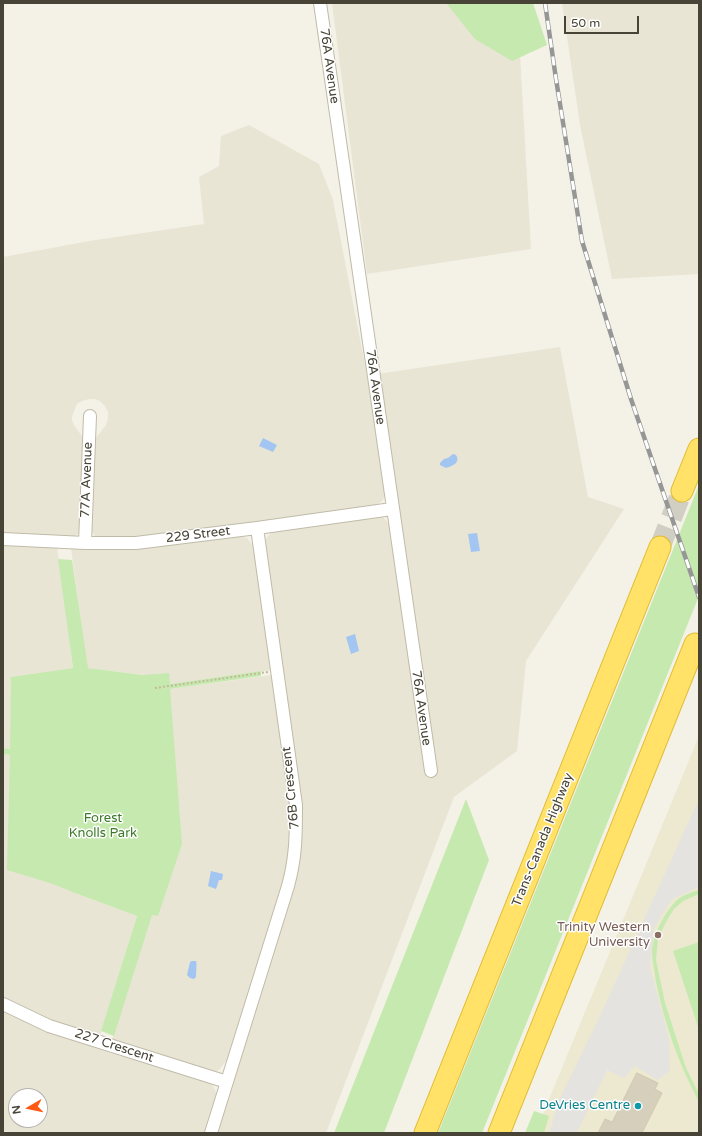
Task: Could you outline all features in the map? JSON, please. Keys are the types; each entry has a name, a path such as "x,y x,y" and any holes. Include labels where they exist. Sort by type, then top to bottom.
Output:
{"highway":[{"path":"682,491 699,449"},
{"name":"Trans-Canada Highway","path":"425,1133 660,547"},
{"path":"499,1133 695,644"}],"street":[{"name":"76A Avenue","path":"320,3 431,771"},
{"name":"77A Avenue","path":"85,543 90,416"},
{"name":"229 Street","path":"3,540 136,543 392,509"},
{"name":"76B Crescent","path":"211,1133 288,886 295,852 296,805 257,528"},
{"name":"227 Crescent","path":"3,1004 49,1026 227,1082"}],"path":[{"path":"155,688 277,671"}],"shaded area":[{"path":"332,3 492,3 519,36 531,249 367,274"},
{"path":"562,3 699,3 699,274 612,279 580,125"},
{"path":"249,125 319,164 333,200 367,375 385,496 382,501 373,507 139,537 98,538 94,535 91,529 94,442 106,425 108,412 100,401 89,399 77,404 72,416 74,425 84,439 81,528 79,533 71,538 3,536 3,257 89,241 204,224 199,177 219,166 221,136"},
{"path":"560,347 588,497 624,509 526,661 517,751 454,797 326,1133 216,1133 298,867 265,543 267,537 272,532 279,530 382,516 389,524 377,374"},
{"path":"237,536 247,538 254,547 272,670 155,686 153,676 87,668 71,548"},
{"path":"3,545 57,547 73,668 10,677 20,751 3,748"},
{"path":"272,675 292,824 287,872 230,1056 219,1070 212,1073 111,1043 133,975 156,691"},
{"name":"Trinity Western University","path":"699,736 699,1133 535,1133"},
{"path":"3,754 21,757 75,893 137,916 99,1039 72,1030 3,1000"},
{"path":"699,799 699,887 671,900 654,928 650,967 669,1038 670,1071 657,1080 635,1066 624,1078 607,1070 577,1133 549,1133 561,1096 600,1016"},
{"path":"3,1009 75,1040 110,1053 208,1082 213,1086 217,1094 207,1133 3,1133"}],"green space":[{"path":"446,3 533,3 547,45 512,61 475,39"},
{"path":"699,485 699,596 482,1133 438,1133"},
{"name":"Forest Knolls Park","path":"58,559 72,560 88,668 143,675 169,673 170,684 261,671 261,676 170,689 182,844 158,916 152,915 114,1036 101,1031 137,916 53,884 7,870 10,755 3,754 3,748 10,749 10,677 73,668"},
{"path":"466,799 489,860 384,1133 334,1133"},
{"path":"699,890 699,894 683,901 674,909 667,920 658,939 656,960 665,1003 686,1068 699,1094 699,1102 679,1058 663,1012 656,982 652,951 654,938 657,931 673,904 682,897"},
{"path":"699,942 699,1030 673,951"},
{"path":"534,1111 549,1116 544,1133 525,1133"}],"water":[{"path":"263,438 277,445 273,452 259,446"},
{"path":"453,454 456,455 457,458 457,462 455,464 446,468 440,465 444,459"},
{"path":"477,533 480,551 471,552 468,534"},
{"path":"355,634 359,651 351,654 346,637"},
{"path":"211,871 223,874 222,880 219,880 216,889 208,886"},
{"path":"196,961 196,977 194,979 187,975 190,962"}],"building":[{"name":"DeVries Centre","path":"637,1073 658,1083 655,1089 662,1093 642,1133 598,1133 605,1119 612,1122"}],"tunnel":[{"path":"660,547 682,491"}],"railway":[{"path":"545,3 582,241 631,399 699,597"}],"place":[{"name":"Trinity Western University","path":"658,935"},
{"name":"DeVries Centre","path":"638,1106"}]}
